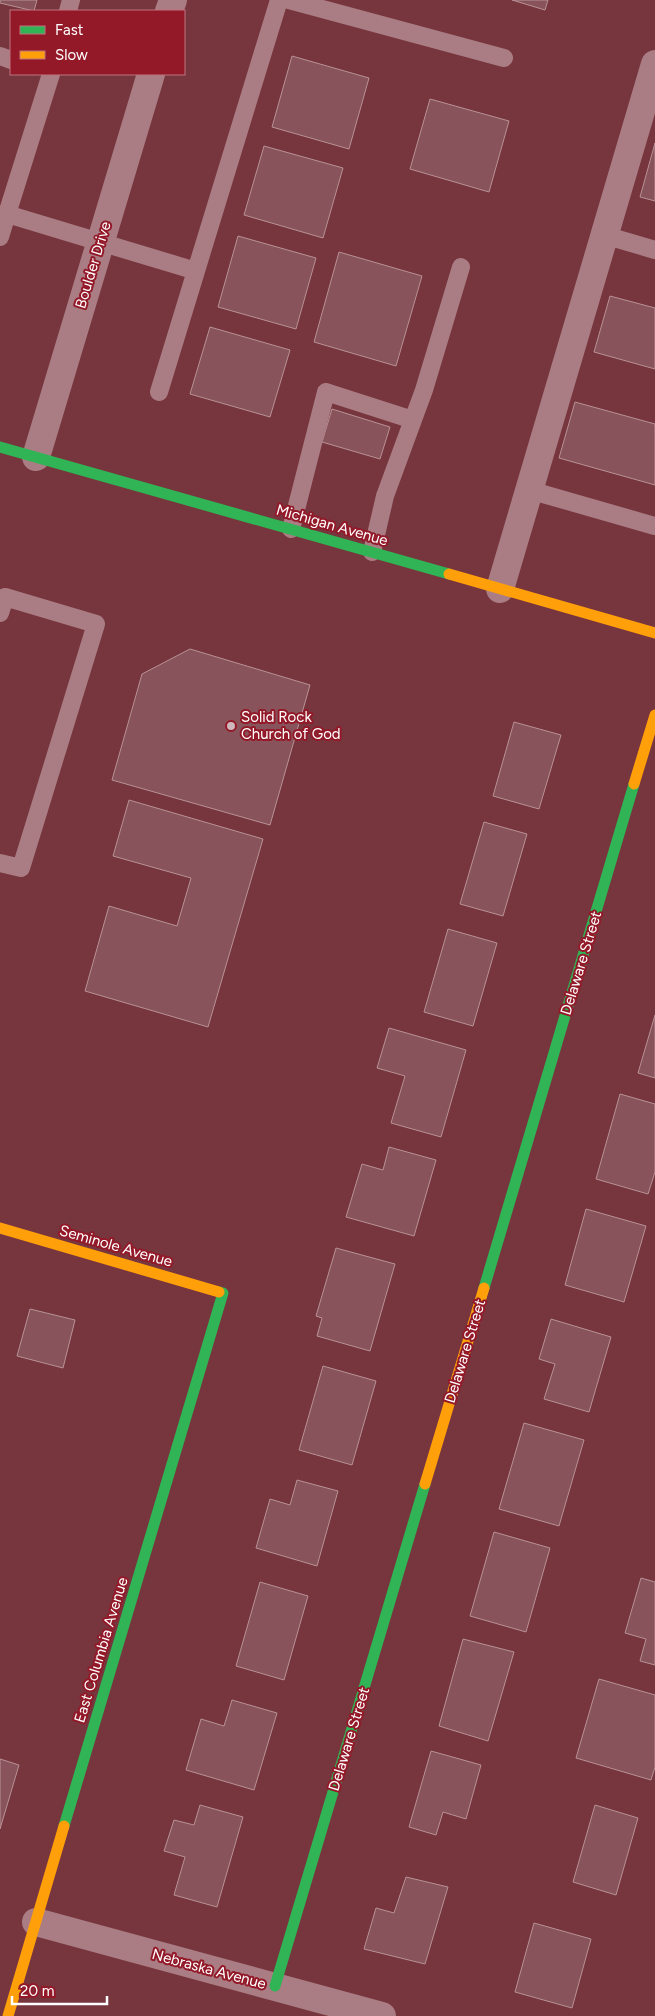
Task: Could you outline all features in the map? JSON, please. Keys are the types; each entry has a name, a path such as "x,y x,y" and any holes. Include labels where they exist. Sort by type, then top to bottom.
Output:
{"street":[{"path":"500,589 655,64"},
{"name":"Boulder Drive","path":"36,457 150,75"},
{"name":"Michigan Avenue","path":"0,447 655,633"},
{"name":"Delaware Street","path":"275,1986 655,715"},
{"name":"Seminole Avenue","path":"0,1228 223,1293"},
{"name":"East Columbia Avenue","path":"8,2016 223,1293"},
{"name":"Nebraska Avenue","path":"36,1922 377,2015"}],"lane":[{"path":"159,392 279,0"},
{"path":"289,0 504,58"},
{"path":"0,237 51,75"},
{"path":"7,214 196,271"},
{"path":"604,235 655,250"},
{"path":"372,552 385,496 413,420 461,267"},
{"path":"291,529 326,392 413,420"},
{"path":"529,490 655,526"},
{"path":"0,613 4,597 96,624 21,868 0,863"}],"building":[{"path":"0,0 37,0 34,10 0,3"},
{"path":"512,0 548,0 545,10"},
{"path":"292,56 369,78 349,149 272,127"},
{"path":"430,99 509,121 489,192 410,169"},
{"path":"655,143 655,201 640,197"},
{"path":"264,146 343,168 323,238 244,215"},
{"path":"238,236 316,258 296,329 218,307"},
{"path":"339,252 422,276 396,366 314,342"},
{"path":"610,296 655,308 655,369 594,352"},
{"path":"210,327 290,350 270,417 190,394"},
{"path":"575,402 655,424 655,485 559,458"},
{"path":"332,409 390,427 380,459 322,442"},
{"path":"190,649 310,685 270,825 112,780 142,674"},
{"path":"514,722 561,735 539,809 493,796"},
{"path":"129,800 263,839 208,1027 85,991 109,906 177,926 191,878 113,856"},
{"path":"484,822 527,834 503,916 460,904"},
{"path":"448,929 497,943 473,1026 424,1012"},
{"path":"655,1015 655,1078 638,1073"},
{"path":"389,1028 466,1050 441,1137 391,1123 405,1076 377,1068"},
{"path":"620,1094 655,1104 655,1172 648,1194 596,1179"},
{"path":"389,1147 436,1160 414,1236 346,1217 362,1164 383,1170"},
{"path":"586,1209 646,1226 624,1302 565,1285"},
{"path":"336,1248 395,1264 370,1351 317,1336 322,1318 316,1316"},
{"path":"30,1309 75,1320 63,1368 17,1356"},
{"path":"551,1319 611,1337 589,1412 544,1399 555,1364 539,1359"},
{"path":"323,1366 376,1381 352,1465 299,1450"},
{"path":"524,1423 584,1440 559,1526 499,1509"},
{"path":"297,1480 338,1491 317,1566 256,1548 270,1499 290,1505"},
{"path":"494,1532 550,1548 526,1632 470,1616"},
{"path":"641,1578 655,1582 655,1665 640,1661 646,1639 625,1633"},
{"path":"260,1582 308,1596 284,1680 236,1666"},
{"path":"463,1639 514,1652 488,1741 439,1726"},
{"path":"599,1679 655,1695 655,1767 651,1780 576,1758"},
{"path":"232,1700 277,1713 254,1790 186,1770 201,1719 224,1726"},
{"path":"431,1751 481,1765 466,1819 443,1812 436,1835 409,1827"},
{"path":"0,1759 19,1765 0,1829"},
{"path":"200,1805 243,1817 217,1907 174,1895 185,1857 164,1851 174,1820 194,1825"},
{"path":"595,1805 638,1818 616,1895 573,1882"},
{"path":"406,1877 448,1887 425,1964 364,1949 376,1908 394,1913"},
{"path":"534,1923 591,1939 572,2008 515,1992"}],"traffic: fast":[{"path":"0,447 449,574"},
{"path":"484,1288 634,784"},
{"path":"64,1826 223,1293 219,1292"},
{"path":"275,1986 425,1484"}],"traffic: slow":[{"path":"449,574 655,633"},
{"path":"634,784 655,715"},
{"path":"0,1228 219,1292"},
{"path":"425,1484 484,1288"},
{"path":"8,2016 64,1826"}],"place":[{"name":"Solid Rock Church of God","path":"231,726"}]}
